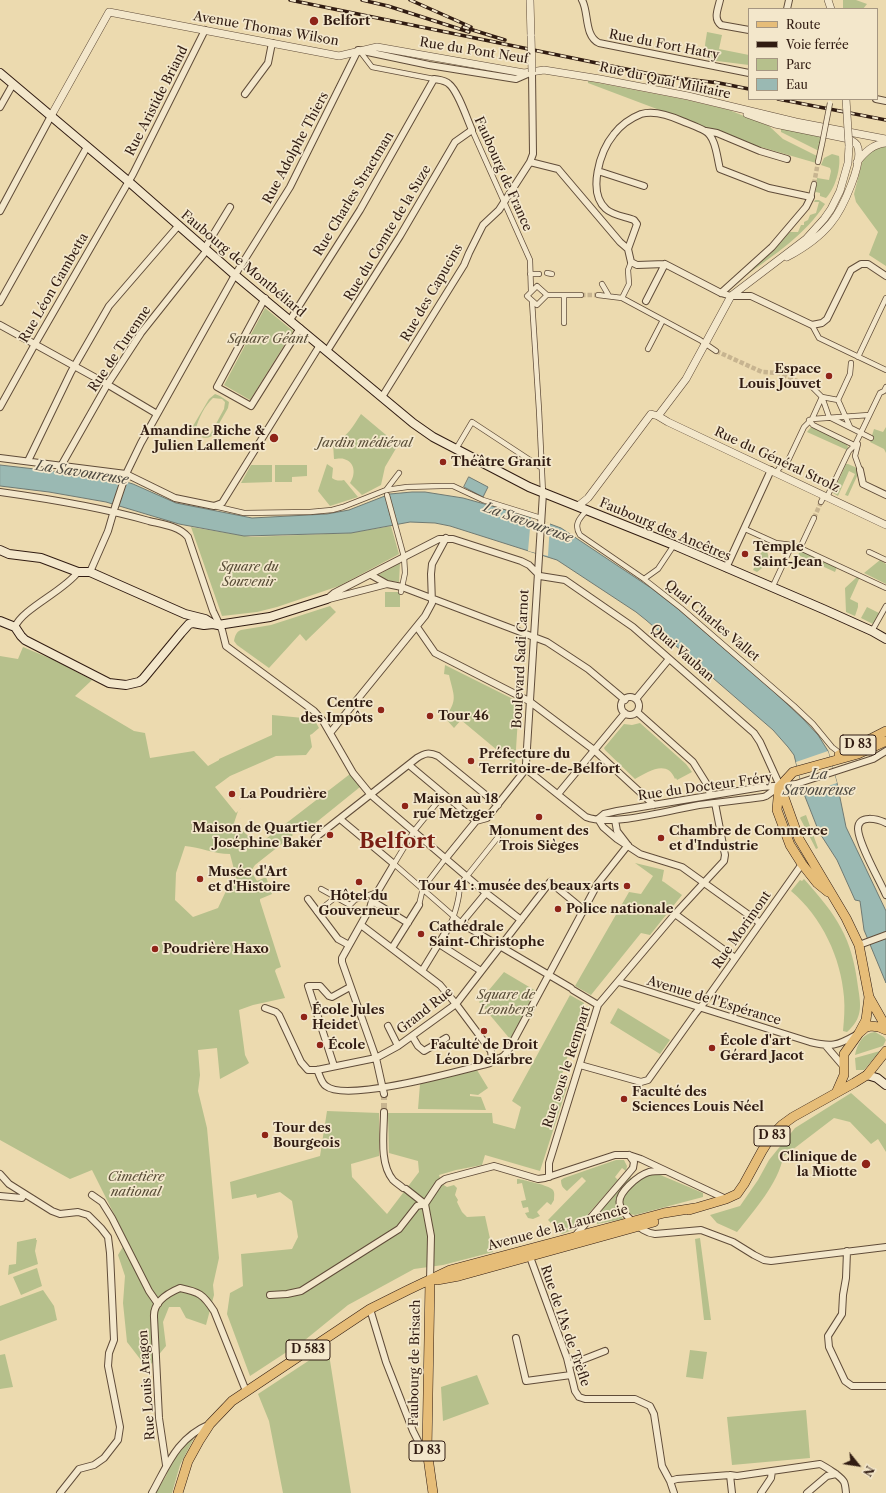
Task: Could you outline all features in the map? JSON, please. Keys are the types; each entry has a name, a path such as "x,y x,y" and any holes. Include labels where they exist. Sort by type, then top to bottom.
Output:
{"main road":[{"name":"Faubourg de Montbéliard","path":"0,73 128,181 235,275 265,298 413,423 433,437 543,493"},
{"name":"Faubourg des Ancêtres","path":"543,493 578,506 726,568 872,631 886,639"},
{"path":"0,550 9,554 41,558 78,572 90,572 185,614 206,619 216,625"},
{"path":"0,621 16,627 25,640 108,683 126,685 139,682 143,679 181,633 193,623 216,625 270,617 327,599"},
{"name":"D 83","path":"831,761 841,754 886,731"},
{"name":"D 83","path":"780,786 795,772 858,754 886,741"},
{"name":"Quai Vauban","path":"780,786 777,810 790,845 816,882 833,897"},
{"name":"Quai Vauban","path":"780,786 799,839 846,918 864,943 869,997 866,1020 844,1054 844,1067"},
{"name":"Quai Vauban","path":"869,997 886,1029"},
{"path":"859,1033 866,1027 871,1026 886,1029"},
{"name":"Avenue de la Laurencie","path":"430,1281 452,1278 559,1249 636,1224 664,1213 695,1208 726,1199 737,1194 772,1135 782,1125 838,1091 854,1084 867,1074 886,1051"},
{"path":"844,1067 852,1075 858,1077 867,1074 877,1078 886,1085"},
{"path":"838,1091 844,1075 844,1067"},
{"name":"Avenue de la Laurencie","path":"210,1424 232,1401 246,1390 370,1309 450,1270 574,1237 636,1224"},
{"name":"Faubourg de Brisach","path":"430,1281 427,1450 433,1493"},
{"name":"D 583","path":"178,1493 188,1461 210,1424"}],"street":[{"path":"530,0 533,154 530,162 558,169 620,242 628,249"},
{"name":"Rue du Fort Hatry","path":"582,0 585,5 590,33 593,39 599,43 748,73"},
{"path":"720,0 716,18 718,23 721,25 748,30"},
{"name":"Avenue Thomas Wilson","path":"51,116 109,12 338,56 358,50"},
{"name":"Rue Aristide Briand","path":"128,181 205,30"},
{"path":"245,94 268,63 272,43"},
{"name":"Rue du Pont Neuf","path":"358,50 377,47 524,73 532,72"},
{"path":"358,50 372,67 434,79"},
{"name":"Rue Adolphe Thiers","path":"90,572 106,536 125,477 141,443 235,275 290,187 358,50"},
{"name":"Rue du Quai Militaire","path":"532,72 544,70 688,96 796,122 886,139"},
{"name":"Faubourg de France","path":"434,79 444,80 455,91 530,260 531,291 527,296 532,301 543,493"},
{"name":"Rue Charles Stractman","path":"290,320 360,210 434,79"},
{"path":"0,107 13,84"},
{"path":"578,506 588,498 686,379 731,296 806,239 831,209 843,183 848,163 849,146 846,100"},
{"path":"818,162 831,101"},
{"path":"724,105 775,124 850,140 856,143 857,146 857,162 846,199 832,222 808,245 768,268"},
{"path":"622,298 629,284 628,270 631,262 628,249 637,224 634,220 607,211 600,203 597,192 598,171 604,149 614,134 627,121 642,114 665,114 706,131 717,133 760,152 787,159"},
{"path":"0,211 51,116"},
{"name":"Rue du Comte de la Suze","path":"327,351 392,249 456,142 472,130"},
{"path":"706,131 712,140 720,169 769,188 811,197"},
{"path":"857,162 871,148 876,145 886,143"},
{"path":"0,302 87,147"},
{"name":"Rue des Capucins","path":"382,397 464,265 483,225 499,210 530,162"},
{"path":"598,171 644,186"},
{"name":"Rue Léon Gambetta","path":"0,407 128,181"},
{"path":"721,293 772,247 806,207 811,197 814,184"},
{"name":"Rue de Turenne","path":"61,466 107,385 141,333 206,249 230,207"},
{"path":"28,461 74,366 109,306 179,225"},
{"path":"631,262 637,265 665,264 721,293 731,296 751,296 812,325 819,338 886,370"},
{"path":"646,301 665,264"},
{"path":"812,325 822,323 827,319 851,270 861,264 868,264 886,276"},
{"path":"530,274 539,274"},
{"path":"602,284 609,296"},
{"path":"531,291 537,286 546,295 580,295"},
{"path":"532,301 536,306 546,295"},
{"path":"564,295 564,322"},
{"path":"598,295 622,298 716,351"},
{"path":"265,298 217,387 251,406 300,328"},
{"path":"858,357 886,298"},
{"path":"648,349 663,320"},
{"path":"0,324 157,414"},
{"path":"214,506 222,503 320,345"},
{"path":"850,427 838,400 850,374 851,364"},
{"path":"813,388 822,397 829,417 871,438"},
{"path":"886,388 880,393 869,415 856,446 855,456 863,484 886,495"},
{"path":"822,397 838,400"},
{"path":"726,568 773,472 786,465 804,427 811,419 822,397"},
{"name":"Rue du Général Strolz","path":"655,415 824,498 886,525"},
{"path":"811,419 869,415"},
{"path":"811,419 813,425 856,446"},
{"path":"456,449 472,422 542,468"},
{"path":"824,498 849,452 856,446"},
{"path":"0,458 61,466 125,477 175,498 244,513 310,512 332,510 386,492 407,487 453,486 483,500 541,518"},
{"path":"399,473 386,492 404,557 405,573 401,590"},
{"path":"0,492 114,508 168,526 184,533 188,537 216,625 222,630 226,646 314,711 323,721 353,773 371,795 521,920"},
{"name":"Boulevard Sadi Carnot","path":"526,770 538,554 543,493"},
{"name":"Quai Charles Vallet","path":"587,510 578,521 577,530 580,535 644,579 735,653 808,720 832,747 841,754"},
{"path":"800,548 814,518"},
{"path":"745,528 776,543 792,545 800,548 886,588"},
{"path":"330,733 417,627 432,603 432,564 446,538"},
{"path":"327,599 334,593 435,541 446,538"},
{"name":"Quai Vauban","path":"446,538 465,542 521,561 544,577 564,580 633,627 754,733 760,742 780,786"},
{"path":"772,588 792,545"},
{"path":"644,579 658,569 674,546"},
{"path":"869,552 886,560"},
{"path":"16,627 19,621 30,610 72,581 78,572"},
{"path":"372,574 386,584 401,590 432,598 547,642 588,669 624,700"},
{"path":"327,599 386,584"},
{"path":"872,631 886,606"},
{"path":"181,633 186,619 185,614"},
{"path":"417,627 435,653 529,701 594,750 654,805"},
{"path":"636,699 669,659"},
{"path":"624,700 629,698 636,699"},
{"path":"624,700 622,708 625,713 632,715 637,712 639,707 636,699"},
{"path":"637,712 693,762 708,786 710,795"},
{"path":"558,794 625,713"},
{"path":"780,786 801,783 873,759 886,751"},
{"path":"315,838 409,764 425,753 430,752 438,756 498,805"},
{"path":"409,764 476,821"},
{"path":"392,948 420,905 423,888 476,821 487,818 526,770 586,817 598,819 603,827 617,839 640,854 682,867 760,923"},
{"name":"Rue du Docteur Fréry","path":"598,819 604,814 710,795 762,787 780,786"},
{"name":"Rue du Docteur Fréry","path":"598,819 616,820 766,796 780,786"},
{"path":"384,1094 376,1058 342,962 349,945 370,908 372,901 414,831 444,794"},
{"name":"Rue sous le Rempart","path":"549,1177 549,1163 598,1005 675,914 724,861 725,855 715,804"},
{"path":"340,819 423,888 466,927 598,1005"},
{"path":"886,823 880,820 868,819 860,822 858,828 861,842 886,895"},
{"path":"616,820 617,831 628,845"},
{"path":"422,971 454,916 456,904 461,892 459,886 498,837"},
{"path":"265,1008 276,1012 278,1015 303,1065 308,1070 317,1070 326,1086 339,1091 363,1090 404,1083 490,1062 492,1059 499,1059 505,1056 585,911 598,883 628,845"},
{"name":"Rue Morimont","path":"580,1064 641,1082 648,1080 802,864"},
{"path":"880,883 886,878"},
{"name":"Grand Rue","path":"317,1070 358,1063 376,1058 398,1046 456,1004 550,882 585,911"},
{"path":"321,888 350,905 355,900 377,892"},
{"path":"462,922 486,892"},
{"path":"317,912 336,897"},
{"path":"308,899 338,939 349,945"},
{"path":"372,901 408,923"},
{"path":"675,914 735,958"},
{"path":"362,922 392,948 440,985 491,1051 492,1059"},
{"path":"864,943 886,935"},
{"path":"439,944 481,971"},
{"name":"Avenue de l'Espérance","path":"618,982 826,1046 842,1043 859,1033"},
{"path":"334,1066 308,986 320,986 329,996 332,997 350,987"},
{"path":"388,1026 398,1046"},
{"path":"412,1036 424,1051 446,1038"},
{"path":"826,1046 844,1067"},
{"path":"384,1112 384,1155 389,1174 393,1180 425,1204 431,1236 430,1281"},
{"path":"270,1295 301,1291 399,1229 417,1206 425,1204 439,1183 445,1179 494,1166 538,1179 549,1177 615,1155 629,1155 726,1199"},
{"path":"559,1249 574,1237 633,1168 634,1162 629,1155"},
{"path":"664,1171 649,1172 636,1178 620,1196 620,1206 625,1215 648,1233 655,1234 701,1230 733,1242 754,1255 764,1260 771,1261 886,1247"},
{"path":"0,1174 9,1184 52,1211 60,1214 78,1212 88,1214 96,1221 108,1237 114,1340 109,1353 108,1366 118,1412 120,1427 118,1440 99,1463 78,1469 60,1493"},
{"path":"0,1196 22,1198 24,1194"},
{"path":"92,1195 102,1202 112,1218 149,1291 158,1304 163,1297 180,1288 198,1292 208,1302 214,1311 246,1390"},
{"name":"Rue de l'As de Trèfle","path":"540,1246 532,1252 530,1257 569,1365 575,1391 579,1397 585,1400 635,1399 650,1406 654,1414 662,1466 670,1481 674,1493"},
{"path":"847,1251 842,1314 828,1336 828,1347 845,1381 852,1386 886,1386"},
{"name":"Rue Louis Aragon","path":"158,1304 154,1313 154,1320 159,1418 166,1465"},
{"path":"370,1309 386,1362 413,1431 421,1447 427,1450"},
{"path":"516,1338 526,1381 571,1375"},
{"path":"569,1365 605,1351"},
{"name":"Avenue de la Laurencie","path":"152,1493 166,1465 176,1450 197,1430 210,1424"},
{"path":"670,1481 677,1479 730,1475 737,1476 820,1464 830,1468 842,1478 845,1484 846,1493"},
{"path":"761,1493 771,1478 772,1471"},
{"path":"807,1493 826,1476 836,1474"},
{"path":"730,1475 732,1493"}],"green space":[{"path":"843,0 856,0 867,4 864,8 843,8"},
{"path":"707,32 722,35 719,49 748,55 748,65 709,60 705,50"},
{"path":"588,81 687,100 729,110 769,126 783,139 817,156 816,163 747,143 588,83"},
{"path":"781,128 822,137 819,151 781,132"},
{"path":"886,146 886,266 869,255 878,232 856,202 854,194 863,159 871,151"},
{"path":"832,154 839,156 839,166 835,184 826,198 820,196 820,193 815,193 817,178 829,180 831,171 830,168 821,165 824,158"},
{"path":"815,200 819,200 825,204 809,225 789,243 745,276 744,275 771,253 790,232 798,232 801,225 804,225 804,222 808,220 810,215 816,213 819,202 814,202"},
{"name":"Square Géant","path":"265,308 293,331 250,400 224,385"},
{"path":"215,394 229,402 228,408 212,436 204,438 200,436 194,431 193,426 209,399","holes":["213,398 222,399 225,402 224,409 211,433 207,436 201,436 196,429 202,412"]},
{"name":"Jardin médiéval","path":"361,414 398,445 385,467 381,485 362,495 350,483 354,472 350,463 343,459 334,459 333,443 346,435"},
{"path":"811,427 846,443 848,447 847,450 807,432"},
{"path":"886,427 886,453 884,449 870,442 874,429 883,432"},
{"path":"327,464 333,468 332,478 335,480 344,480 358,497 330,506 318,491"},
{"path":"846,464 857,468 858,474 848,496 845,495 855,474 849,471 838,496 833,493"},
{"path":"251,465 272,465 272,482 241,483"},
{"path":"275,465 307,465 307,476 292,477 292,482 275,482"},
{"name":"Square du Souvenir","path":"391,526 399,554 339,586 277,607 257,612 222,616 191,527 251,537 351,533"},
{"path":"765,544 770,562 757,572 753,570"},
{"path":"801,549 837,567 835,572 798,555"},
{"path":"880,560 886,564 886,584 864,573"},
{"path":"400,563 399,582 383,580 378,575"},
{"path":"858,576 860,577 850,599 858,603 855,616 846,612 845,588"},
{"path":"385,592 400,592 400,607 385,607"},
{"path":"330,606 336,612 306,641 300,634 269,668 237,645 234,641 236,634 241,630 271,625"},
{"path":"867,607 879,613 873,624 861,618"},
{"name":"Cimetière national","path":"23,647 54,660 92,680 75,696 134,731 145,733 150,758 194,751 208,766 219,759 272,735 272,715 314,719 319,728 310,735 312,747 306,755 276,756 230,776 215,787 236,813 238,811 234,823 258,845 350,774 360,787 308,829 304,821 290,832 293,835 255,865 251,871 257,881 266,877 272,894 260,899 260,901 281,967 275,971 285,998 253,1005 239,1010 245,1055 249,1063 246,1065 220,1079 217,1048 198,1050 200,1075 198,1091 207,1128 219,1258 213,1285 214,1295 206,1325 186,1318 180,1307 169,1307 163,1322 166,1346 151,1364 144,1364 127,1342 123,1303 125,1276 118,1255 124,1245 128,1242 92,1170 70,1179 0,1140 0,656 18,659","holes":["185,846 230,854 237,881 226,891 218,908 193,917 175,900 176,873"]},
{"path":"445,665 519,702 515,765 461,720 454,728 445,718 452,706 454,698 449,675 444,674"},
{"path":"640,723 686,764 692,772 677,780 672,773 662,768 646,773 635,779 605,750 604,748 624,724 632,725"},
{"path":"806,815 818,848 816,849 800,818"},
{"path":"635,863 664,870 662,881 682,895 650,935 641,933 591,995 575,986 629,892 641,894 653,876"},
{"path":"804,879 826,904 834,916 852,954 859,994 860,1011 856,1022 847,1032 843,1031 844,997 839,968 834,953 821,926 812,913 791,891 800,880 802,881"},
{"name":"Square de Leonberg","path":"504,972 536,991 510,1039 479,1002"},
{"path":"570,995 584,1003 560,1081 567,1087 540,1171 485,1155 482,1165 439,1175 442,1184 447,1187 454,1185 457,1188 455,1195 458,1200 457,1202 462,1212 467,1217 485,1216 493,1252 443,1265 414,1269 348,1305 305,1340 250,1376 227,1314 230,1293 243,1286 241,1254 292,1249 298,1237 292,1201 280,1192 257,1198 256,1194 232,1199 230,1182 320,1156 327,1111 379,1113 379,1156 351,1164 352,1177 387,1214 419,1172 418,1161 389,1153 388,1113 492,1113 493,1123 515,1129 521,1107 512,1101"},
{"path":"618,1008 670,1040 660,1054 610,1023"},
{"path":"875,1032 884,1037 886,1040 883,1046 855,1055 861,1040 867,1034"},
{"path":"880,1051 864,1070 856,1070 855,1058"},
{"path":"477,1070 488,1088 478,1095 470,1094 470,1096 481,1097 486,1110 418,1109 420,1084"},
{"path":"851,1093 886,1124 886,1152 878,1139 871,1144 850,1122 834,1118 783,1157 781,1167 771,1186 758,1206 737,1232 717,1223 710,1215 740,1206 758,1180 769,1160 795,1128"},
{"path":"616,1160 624,1160 627,1166 626,1171 622,1168 615,1177 618,1180 575,1229 562,1234 548,1220 586,1181 582,1177 567,1191 562,1187 561,1180"},
{"path":"658,1174 703,1193 703,1197 635,1215 629,1214 622,1204 627,1192 640,1179"},
{"path":"630,1177 632,1179 622,1189 617,1197 618,1206 623,1219 597,1224 595,1220 607,1203"},
{"path":"517,1179 542,1185 553,1190 554,1200 551,1205 547,1202 537,1212 540,1216 533,1219 528,1218 525,1213 529,1212 528,1207 523,1208 521,1201 526,1200 522,1183 517,1184"},
{"path":"36,1238 35,1251 38,1264 8,1275 9,1265 16,1264 17,1242"},
{"path":"700,1238 711,1320 704,1320 695,1239"},
{"path":"37,1268 42,1286 21,1295 13,1277"},
{"path":"43,1290 54,1306 57,1320 0,1341 0,1306"},
{"path":"328,1348 351,1493 283,1493 269,1421 258,1394"},
{"path":"690,1350 707,1352 703,1379 686,1377"},
{"path":"5,1354 13,1387 0,1389 0,1355"},
{"path":"477,1375 489,1404 443,1421 441,1387"},
{"path":"806,1410 810,1458 732,1465 727,1417"},
{"path":"194,1438 180,1465 172,1493 155,1493 166,1476 170,1464 188,1440"}],"water":[{"name":"La Savoureuse","path":"0,465 113,478 133,484 176,503 252,518 327,514 349,510 390,494 425,492 463,498 531,517 561,528 651,588 678,609 771,689 818,735 828,751 837,783 846,827 886,911 886,983 864,930 860,901 855,900 837,860 819,832 804,794 794,755 788,747 773,730 646,620 557,560 450,526 435,523 410,522 351,533 244,536 179,524 106,502 49,492 0,486"},
{"path":"469,477 488,487 483,497 464,487"}],"pier":[{"path":"531,517 550,523 548,556 528,551"},
{"path":"828,751 837,783 804,794 796,762"}],"tunnel":[{"path":"814,184 818,162"},
{"path":"581,295 598,295"},
{"path":"716,351 762,372 779,373 813,388"},
{"path":"814,518 821,502"},
{"path":"384,1094 384,1112"}],"railway":[{"path":"290,0 660,76 719,83"},
{"path":"362,0 388,6 469,32"},
{"path":"410,0 471,27"},
{"path":"463,27 505,40"},
{"path":"714,82 748,89"},
{"path":"783,100 886,120"}],"place":[{"name":"Belfort","path":"314,21"},
{"name":"Espace Louis Jouvet","path":"829,376"},
{"name":"Amandine Riche & Julien Lallement","path":"274,438"},
{"name":"Théâtre Granit","path":"443,462"},
{"name":"Temple Saint-Jean","path":"745,554"},
{"name":"Centre des Impôts","path":"381,710"},
{"name":"Tour 46","path":"430,716"},
{"name":"Préfecture du Territoire-de-Belfort","path":"471,761"},
{"name":"La Poudrière","path":"232,794"},
{"name":"Maison au 18 rue Metzger","path":"405,806"},
{"name":"Monument des Trois Sièges","path":"539,817"},
{"name":"Maison de Quartier Joséphine Baker","path":"330,835"},
{"name":"Chambre de Commerce et d'Industrie","path":"661,838"},
{"name":"Musée d'Art et d'Histoire","path":"200,879"},
{"name":"Hôtel du Gouverneur","path":"359,882"},
{"name":"Tour 41 : musée des beaux arts","path":"627,886"},
{"name":"Police nationale","path":"558,909"},
{"name":"Cathédrale Saint-Christophe","path":"421,934"},
{"name":"Poudrière Haxo","path":"155,949"},
{"name":"École Jules Heidet","path":"304,1017"},
{"name":"Faculté de Droit Léon Delarbre","path":"484,1031"},
{"name":"École","path":"320,1045"},
{"name":"École d'art Gérard Jacot","path":"712,1048"},
{"name":"Faculté des Sciences Louis Néel","path":"624,1099"},
{"name":"Tour des Bourgeois","path":"265,1135"},
{"name":"Clinique de la Miotte","path":"866,1164"}],"district":[{"name":"Belfort","path":"397,842"}]}
